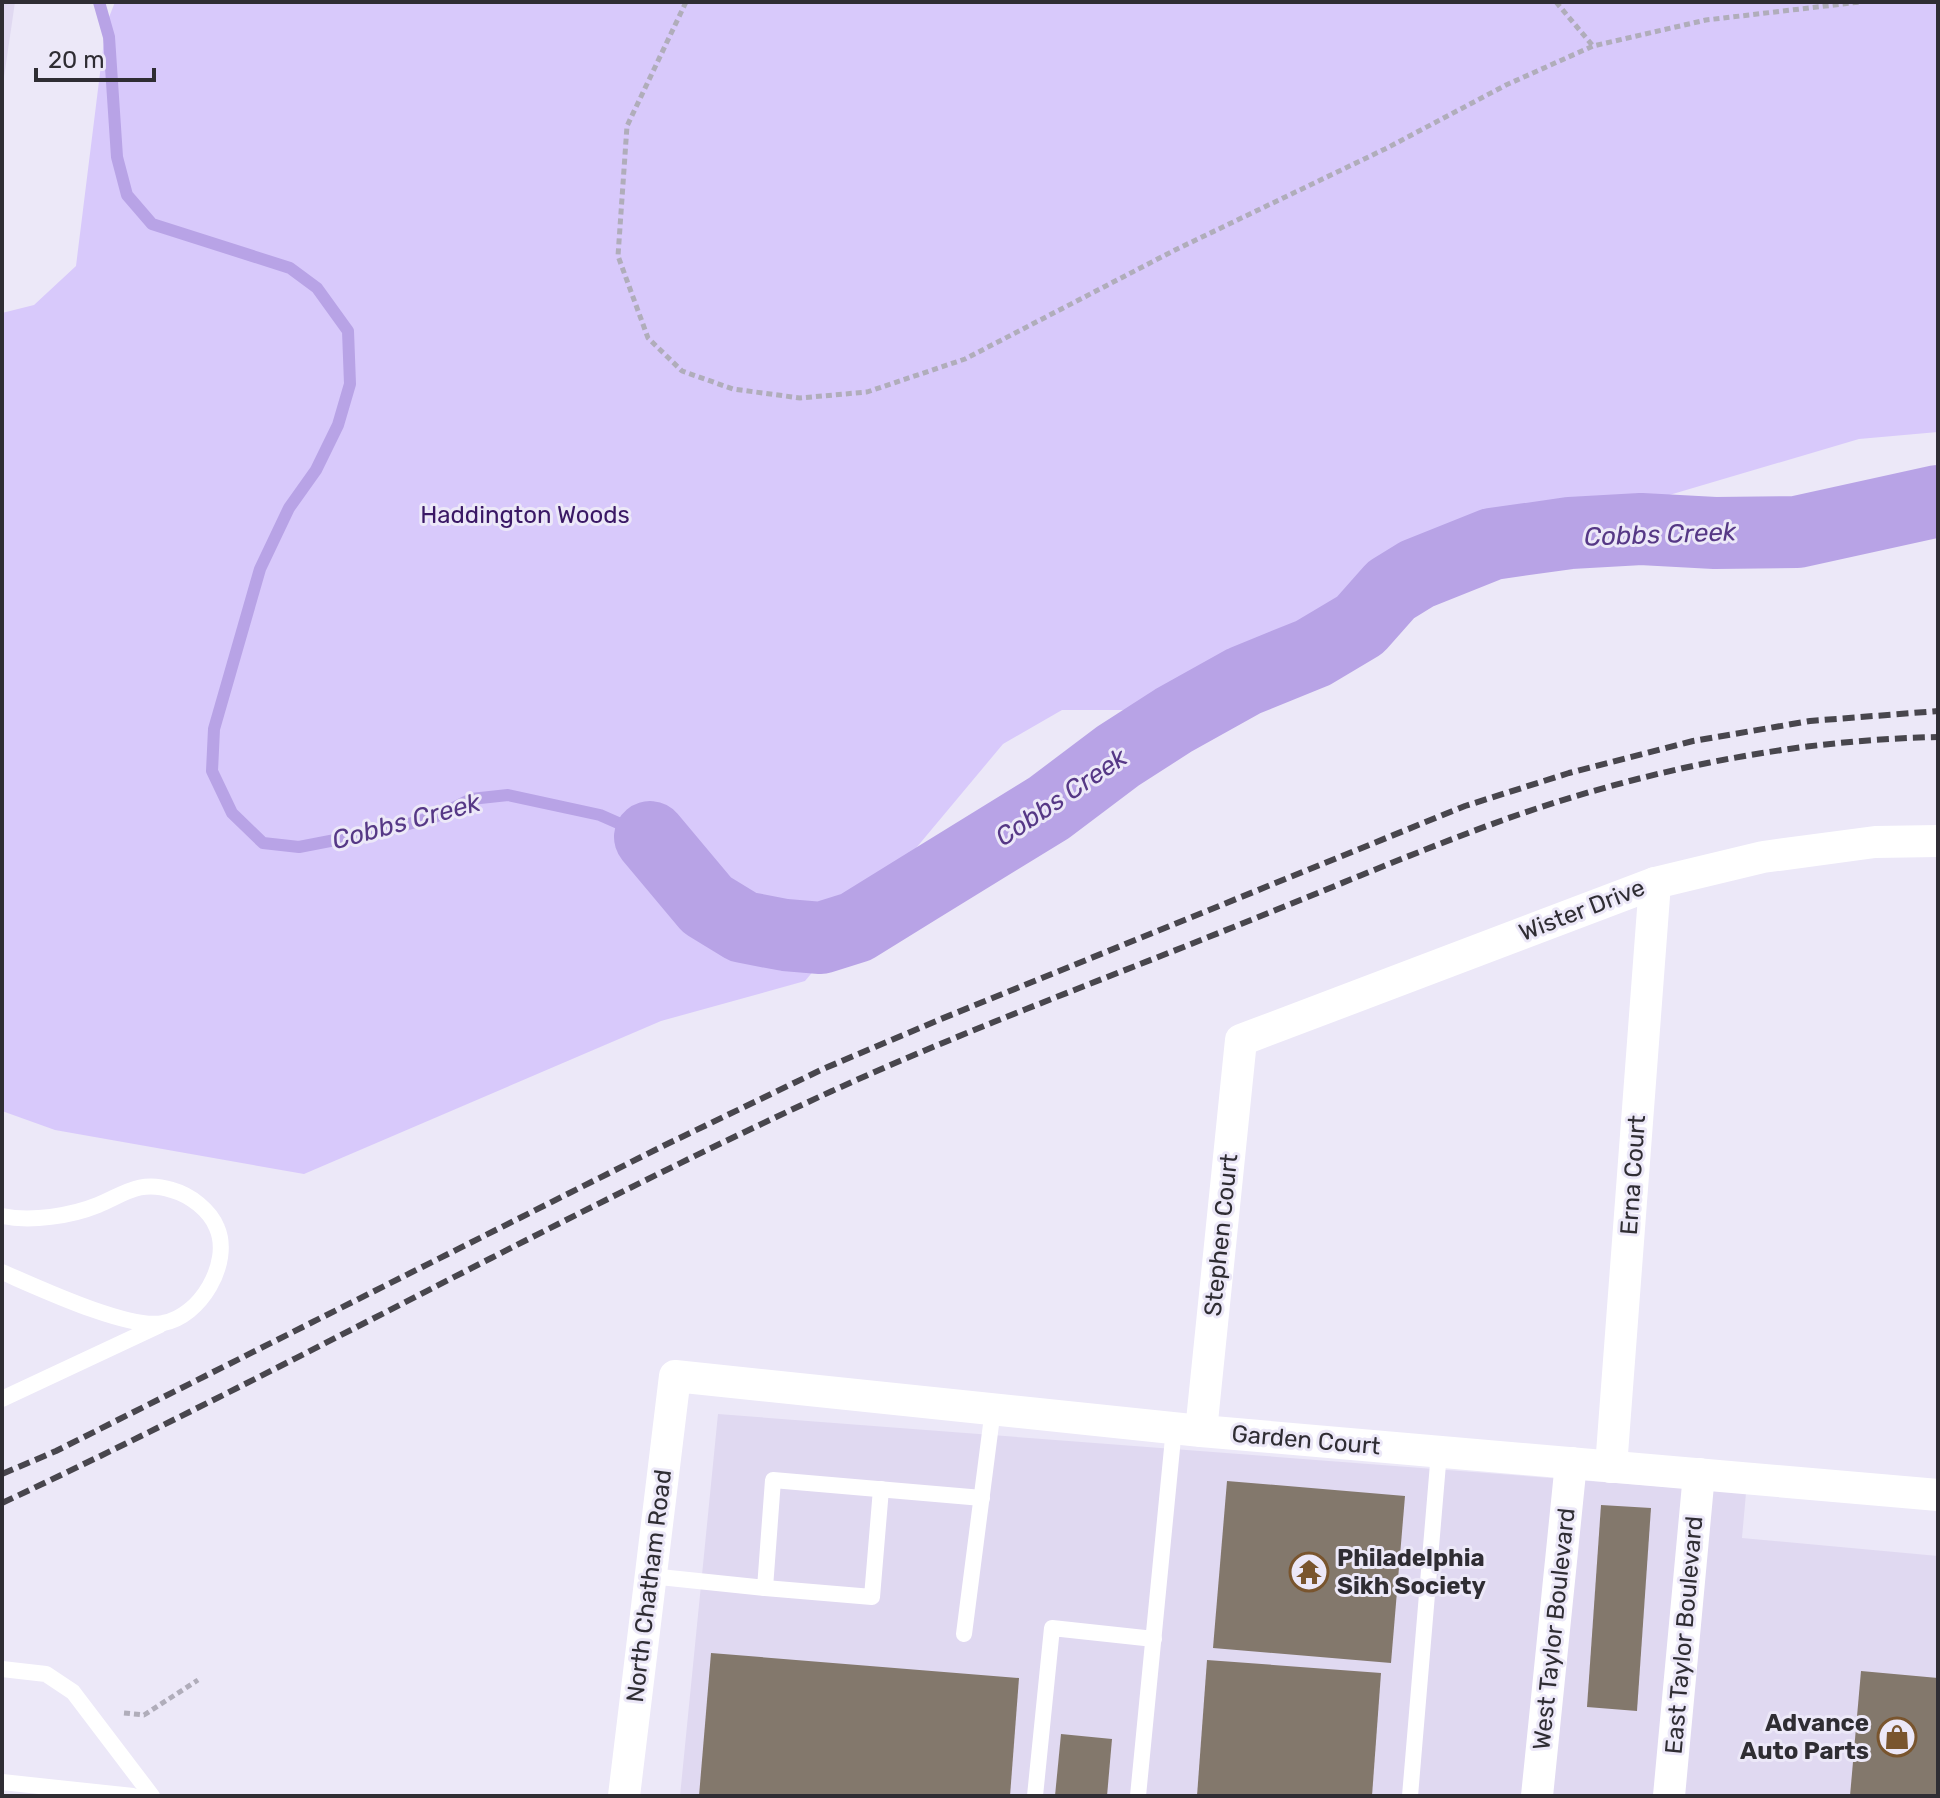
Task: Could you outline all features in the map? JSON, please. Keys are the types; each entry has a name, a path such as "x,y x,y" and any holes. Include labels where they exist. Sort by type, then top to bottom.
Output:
{"street":[{"name":"Wister Drive","path":"1241,1040 1655,883 1763,857 1875,842 1938,841"},
{"name":"Erna Court","path":"1611,1467 1655,883"},
{"name":"Stephen Court","path":"1188,1429 1241,1040"},
{"name":"Garden Court","path":"675,1376 1188,1429 1938,1495"},
{"name":"North Chatham Road","path":"624,1796 675,1376"},
{"name":"West Taylor Boulevard","path":"1537,1796 1571,1463"},
{"name":"East Taylor Boulevard","path":"1669,1796 1699,1474"}],"lane":[{"path":"2,1216 66,1214 96,1206 137,1186 166,1188 195,1200 217,1227 221,1244 217,1267 208,1289 193,1308 177,1319 160,1324 2,1399"},
{"path":"2,1272 83,1306 160,1324"},
{"path":"964,1634 993,1409"},
{"path":"1138,1796 1154,1639 1188,1429"},
{"path":"1410,1796 1439,1452"},
{"path":"765,1588 773,1480 982,1498"},
{"path":"650,1576 872,1597 881,1489"},
{"path":"1035,1796 1052,1628 1154,1639"},
{"path":"2,1669 46,1674 73,1692 152,1796"},
{"path":"2,1782 133,1796"}],"path":[{"path":"686,2 627,126 618,256 648,338 682,371 733,389 800,398 867,392 965,359 1175,250 1385,149 1506,85 1593,46 1706,20 1860,2"},
{"path":"1556,2 1593,46"},
{"path":"86,1710 144,1715 198,1680"}],"shaded area":[{"path":"2,2 15,2 2,91"},
{"path":"718,1414 1746,1493 1742,1538 1938,1556 1938,1796 680,1796"}],"green space":[{"name":"Haddington Woods","path":"115,2 1938,2 1938,432 1859,439 1649,501 1304,638 1151,710 1062,710 1003,744 805,981 661,1021 304,1174 55,1130 2,1111 2,313 34,305 76,266 106,25"}],"building":[{"name":"Philadelphia Sikh Society","path":"1227,1481 1405,1496 1391,1663 1213,1648"},
{"path":"1601,1505 1651,1508 1637,1711 1587,1707"},
{"path":"711,1653 1019,1678 1010,1796 699,1796"},
{"path":"1207,1660 1381,1673 1372,1796 1197,1796"},
{"name":"Advance Auto Parts","path":"1861,1671 1938,1678 1938,1796 1850,1796"},
{"path":"1061,1734 1112,1739 1107,1796 1055,1796"}],"waterway":[{"name":"Cobbs Creek","path":"99,2 109,37 117,157 127,195 152,224 290,268 317,288 348,331 350,384 338,425 316,470 289,508 260,569 214,729 212,771 232,813 263,843 299,847 387,830 437,816 471,799 508,795 600,815 650,837"},
{"name":"Cobbs Creek","path":"650,837 707,905 743,927 821,938 856,927 1049,808 1118,756 1174,720 1244,681 1313,653 1360,625 1391,590 1417,574 1492,544 1570,533 1641,529 1715,533 1797,532 1938,501"}],"railway":[{"path":"2,1474 56,1451 663,1146 823,1069 1465,806 1569,773 1693,741 1810,721 1938,711"},
{"path":"2,1503 210,1402 623,1191 832,1091 984,1026 1406,857 1506,819 1665,772 1773,751 1883,739 1938,737"}],"place":[{"name":"Philadelphia Sikh Society","path":"1309,1572"},
{"name":"Advance Auto Parts","path":"1897,1737"}]}
